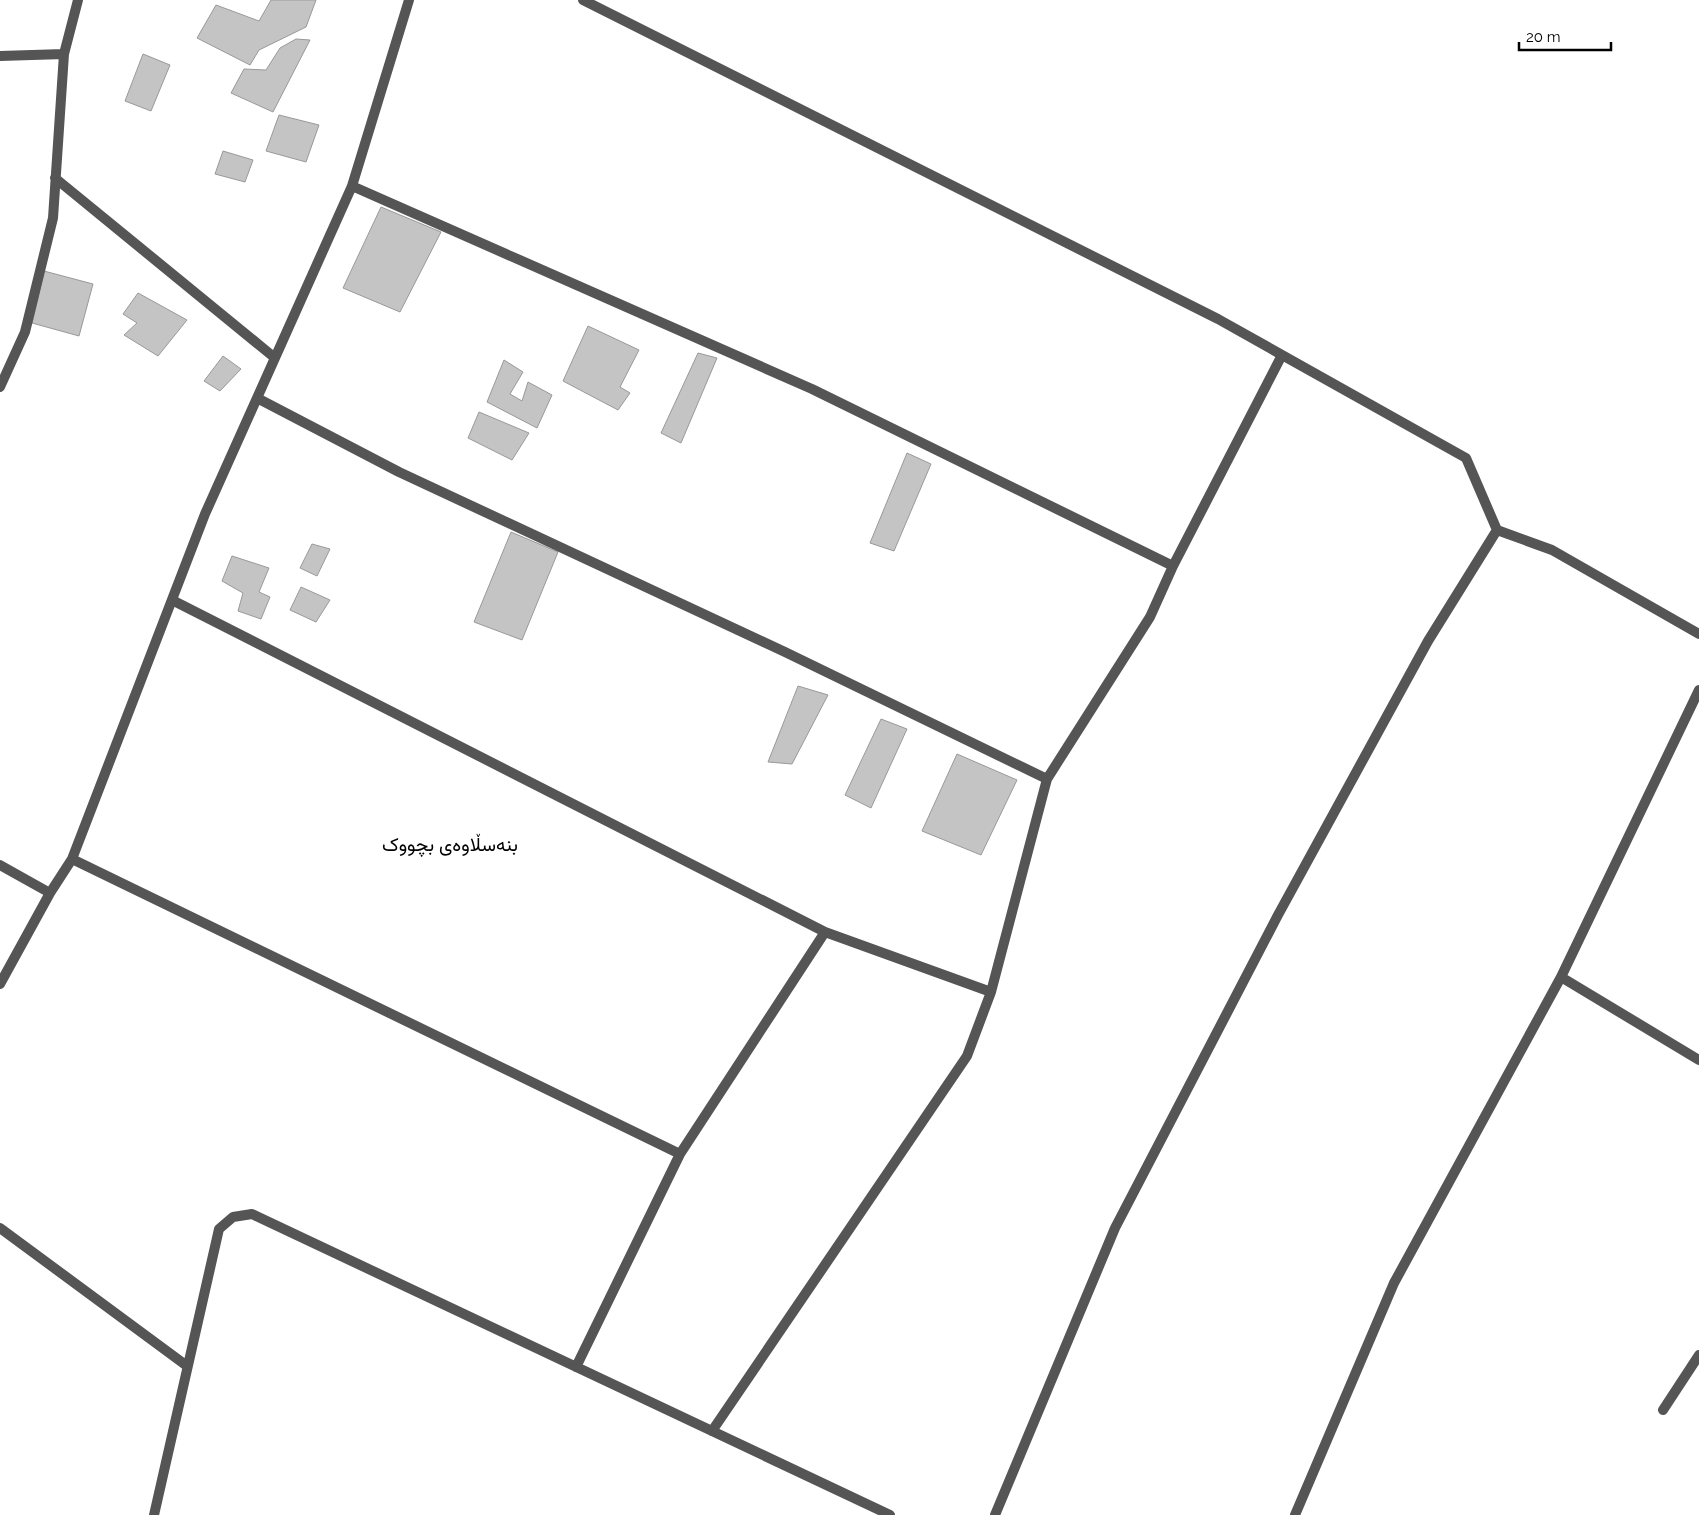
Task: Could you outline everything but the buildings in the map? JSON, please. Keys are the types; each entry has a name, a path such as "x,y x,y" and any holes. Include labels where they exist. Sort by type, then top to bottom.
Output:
{"street":[{"path":"0,387 25,332 53,218 64,54 78,0"},
{"path":"0,984 50,893 72,859 205,514 352,186 409,0"},
{"path":"583,0 1218,318 1466,458 1497,530 1552,550 1699,634"},
{"path":"0,56 64,54"},
{"path":"55,178 275,358"},
{"path":"352,186 812,389 1173,566"},
{"path":"712,1431 967,1056 991,992 1047,779 1150,617 1173,566 1282,355"},
{"path":"257,398 399,472 785,652 1047,779"},
{"path":"995,1515 1115,1228 1278,915 1334,812 1428,641 1497,530"},
{"path":"172,600 825,932 991,992"},
{"path":"1295,1515 1394,1283 1561,977 1699,690"},
{"path":"72,859 680,1154"},
{"path":"0,866 50,893"},
{"path":"576,1367 680,1154 825,932"},
{"path":"1561,977 1699,1060"},
{"path":"154,1515 220,1229 233,1217 252,1214 890,1515"},
{"path":"0,1228 187,1366"},
{"path":"1663,1410 1699,1355"}],"district":[{"name":"بنەسڵاوەی بچووک","path":"450,844"}]}
